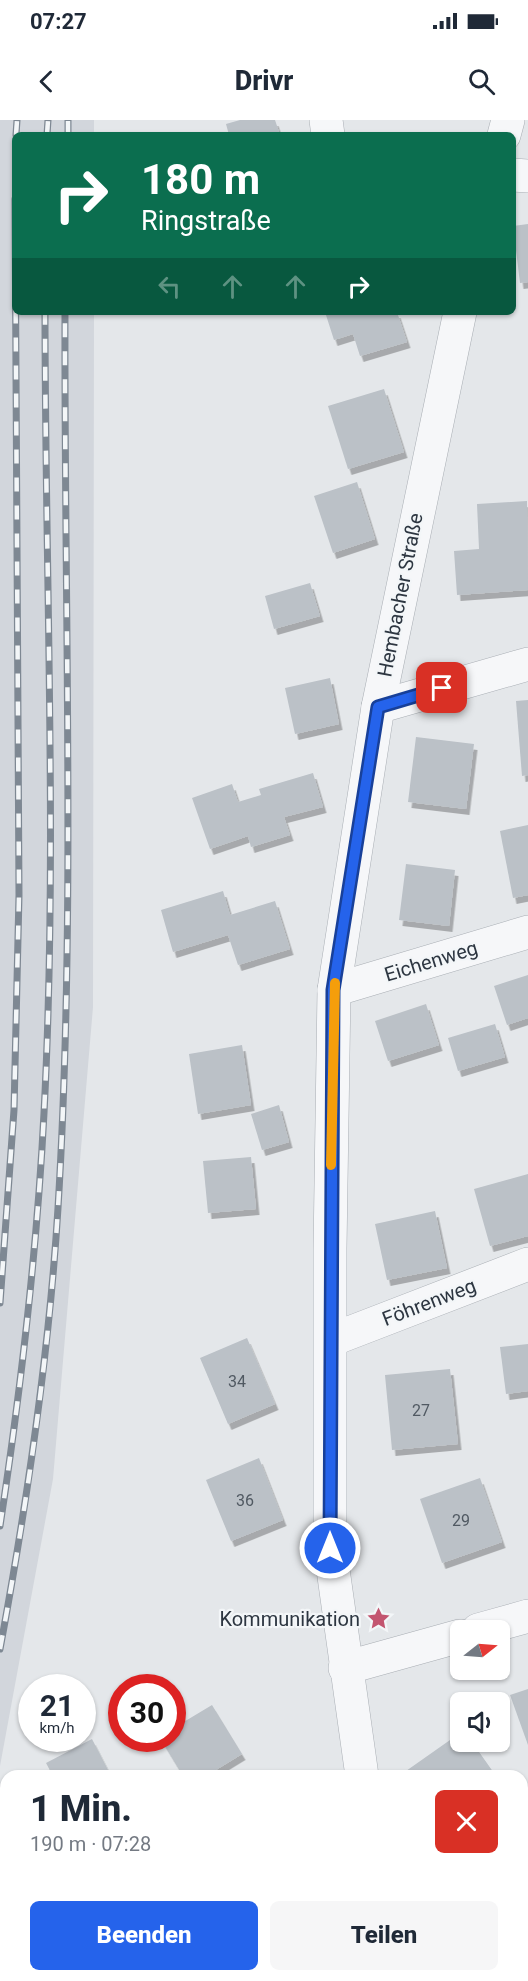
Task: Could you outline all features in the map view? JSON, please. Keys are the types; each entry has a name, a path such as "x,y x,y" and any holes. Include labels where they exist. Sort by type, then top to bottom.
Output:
{"street":[{"name":"Hembacher Straße","path":"361,1770 330,1548 333,990 378,707 459,315"},
{"path":"378,707 528,664"},
{"name":"Eichenweg","path":"333,990 528,932"},
{"name":"Föhrenweg","path":"331,1340 528,1264"},
{"path":"510,1621 528,1616"},
{"path":"345,1668 450,1639"}],"shaded area":[{"path":"0,120 94,120 94,132 12,132 12,315 94,315 93,1007 53,1479 0,1766"}],"building":[{"path":"240,120 275,120 279,132 228,132 226,124"},
{"path":"528,224 528,282 520,283 516,226"},
{"path":"326,315 398,315 407,342 360,356 353,334 334,340"},
{"path":"384,389 404,452 348,469 328,406"},
{"path":"357,482 375,539 333,553 314,496"},
{"path":"527,501 528,590 457,595 454,551 479,549 477,504"},
{"path":"310,583 320,616 274,629 265,596"},
{"path":"330,678 339,724 295,734 285,688"},
{"path":"528,700 528,775 522,776 516,701"},
{"path":"416,737 474,744 466,809 408,802"},
{"path":"313,773 323,807 284,817 290,835 251,847 248,836 210,849 192,798 232,784 238,802 261,795 259,789"},
{"path":"528,825 528,895 513,898 500,831"},
{"path":"406,864 455,870 449,926 399,920"},
{"path":"223,891 230,915 275,901 290,949 238,965 228,935 173,952 161,910"},
{"path":"528,975 528,1018 507,1025 494,986"},
{"path":"426,1004 439,1045 388,1061 375,1021"},
{"path":"495,1024 505,1057 458,1071 448,1038"},
{"path":"242,1045 251,1105 198,1114 189,1054"},
{"path":"279,1105 289,1142 262,1150 251,1114"},
{"path":"251,1157 256,1209 208,1213 203,1161"},
{"path":"528,1174 528,1236 490,1246 474,1189"},
{"path":"435,1211 447,1268 387,1280 375,1224"},
{"path":"247,1338 275,1404 228,1424 200,1358"},
{"path":"528,1344 528,1391 506,1394 500,1347"},
{"path":"450,1369 458,1444 392,1450 385,1375"},
{"path":"259,1458 283,1520 231,1541 206,1480"},
{"path":"480,1478 502,1542 442,1563 420,1499"},
{"path":"528,1689 528,1745 510,1695"},
{"path":"212,1705 242,1754 216,1770 179,1770 168,1752 186,1752 186,1721"},
{"path":"450,1740 450,1752 479,1752 492,1770 407,1770"},
{"path":"96,1747 108,1770 50,1770 46,1763 67,1752 96,1752"}],"railway":[{"path":"16,132 17,120"},
{"path":"47,132 48,120"},
{"path":"68,120 68,132"},
{"path":"0,1303 14,1110 19,895 16,315"},
{"path":"0,1526 15,1423 33,1268 41,1165 48,1013 50,712 45,315"},
{"path":"0,1649 36,1429 49,1319 58,1208 67,984 68,872 65,315"}],"slow traffic":[{"path":"331,1165 333,990 335,983"}],"place":[{"name":"Kommunikation","path":"378,1619"}],"route":[{"path":"330,1548 333,990 378,707 442,688"}]}
